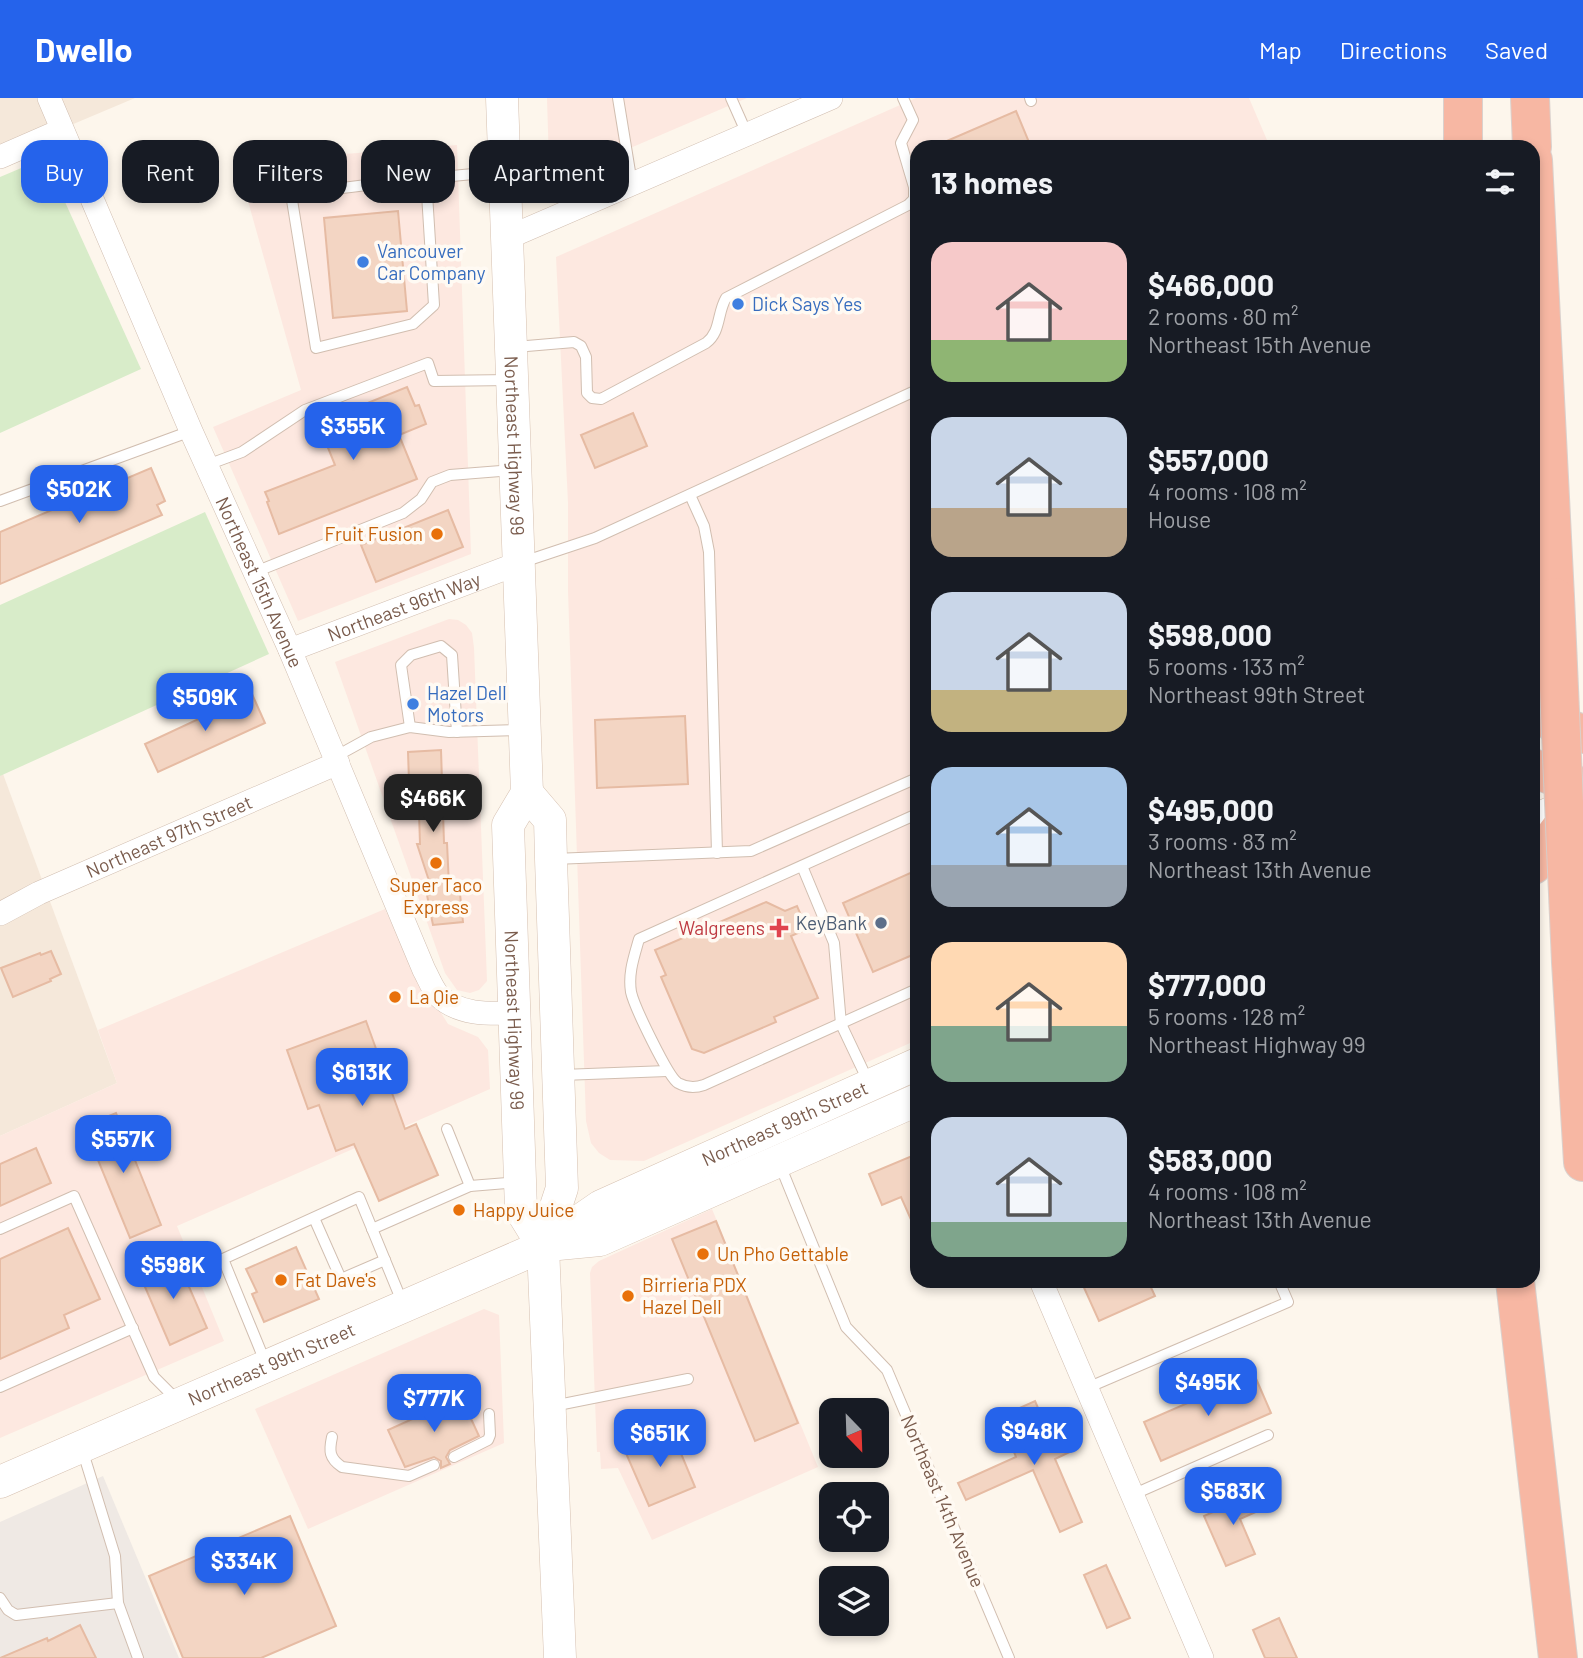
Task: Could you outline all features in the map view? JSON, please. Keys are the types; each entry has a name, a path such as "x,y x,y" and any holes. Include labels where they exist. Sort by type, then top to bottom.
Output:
{"highway":[{"path":"1463,140 1464,98"},
{"path":"1530,98 1532,140"},
{"path":"1540,299 1583,1162"},
{"path":"1540,714 1557,725 1583,734"},
{"path":"1540,773 1570,797 1556,832 1540,855"},
{"path":"1516,1288 1558,1658"}],"main road":[{"name":"Northeast Highway 99","path":"502,98 504,140"},
{"name":"Northeast Highway 99","path":"506,203 527,793 508,825 520,1210 543,1246"},
{"path":"1540,764 1583,745"},
{"path":"527,793 550,820 562,1188 543,1246 560,1658"},
{"name":"Northeast 99th Street","path":"0,1482 543,1246 601,1206 910,1067"},
{"name":"Northeast 99th Street","path":"543,1246 600,1240 910,1103"}],"street":[{"name":"Northeast 15th Avenue","path":"49,98 191,431 290,650 424,970 438,994 461,1010 485,1014 514,1013"},
{"path":"507,238 831,98"},
{"path":"0,157 62,130"},
{"name":"Northeast 96th Way","path":"290,650 517,564"},
{"name":"Northeast 97th Street","path":"0,914 39,893 338,763"},
{"path":"1044,1288 1202,1658"}],"lane":[{"path":"618,98 632,184"},
{"path":"731,98 747,134"},
{"path":"903,98 913,120 901,144 910,174"},
{"path":"426,178 434,306 413,324 316,348 291,194 426,178"},
{"path":"511,347 574,342 581,345 586,357 587,393 593,398 601,399 713,338 720,308 726,298 910,203"},
{"path":"207,465 242,452 305,410 428,363 434,381 512,380"},
{"path":"517,564 595,538 910,393"},
{"path":"0,501 191,431"},
{"path":"255,572 403,513 421,499 432,482 450,475 514,470"},
{"path":"690,495 704,526 709,552 717,853"},
{"path":"410,727 401,665 411,655 441,646 452,655 457,732"},
{"path":"338,763 342,753 371,737 410,727 457,732 525,730"},
{"path":"551,859 741,853 760,849 910,781"},
{"path":"910,817 639,939 629,972 632,994 667,1071 678,1083 688,1087 699,1086 910,992"},
{"path":"802,866 834,943 841,1024 870,1086"},
{"path":"559,1075 667,1071"},
{"path":"447,1129 470,1186"},
{"name":"Northeast 14th Avenue","path":"778,1161 846,1327 887,1370 1009,1658"},
{"path":"372,1229 470,1186 520,1182"},
{"path":"0,1229 74,1196 154,1377 182,1404"},
{"path":"267,1367 222,1259 359,1197 404,1307"},
{"path":"314,1218 341,1279 385,1260"},
{"path":"1087,1388 1288,1302 1282,1288"},
{"path":"0,1387 133,1328"},
{"path":"550,1406 688,1379"},
{"path":"454,1457 488,1440 489,1414"},
{"path":"1132,1494 1268,1435"},
{"path":"332,1437 329,1451 333,1461 342,1467 409,1476 435,1465"},
{"path":"81,1447 116,1556 118,1603 138,1658"},
{"path":"0,1598 16,1615 118,1603"}],"shaded area":[{"path":"0,98 135,98 36,140 21,140 21,146 0,155"},
{"path":"547,98 747,98 629,149 629,140 548,140"},
{"path":"916,98 1249,98 1267,140 910,140 910,1043 644,1161 610,1160 599,1153 591,1143 586,1121 568,591 568,503 556,257"},
{"path":"455,145 471,554 298,621 213,427 301,390 249,203 347,203 347,154 361,153 361,203 455,203"},
{"path":"449,619 466,625 472,633 474,648 487,981 479,990 470,993 457,990 445,973 335,662"},
{"path":"3,774 117,1083 0,1136 0,776"},
{"path":"385,909 410,963 448,1024 478,1037 488,1050 490,1089 177,1226 224,1341 0,1438 0,1136 117,1083 98,1030"},
{"path":"712,1209 818,1467 652,1540 618,1468 601,1469 600,1452 597,1452 590,1273 599,1261"},
{"path":"484,1309 499,1315 504,1443 308,1529 255,1409"},
{"path":"103,1476 179,1658 0,1658 0,1522"}],"green space":[{"path":"21,168 21,203 65,203 141,369 0,433 0,177"},
{"path":"205,512 269,654 0,776 0,605"}],"building":[{"path":"1016,111 1028,140 949,140"},
{"path":"398,211 407,311 333,318 324,218"},
{"path":"407,387 415,406 419,405 426,424 399,435 417,479 279,534 265,492 335,465 318,423"},
{"path":"633,413 647,446 595,468 581,435"},
{"path":"151,468 165,501 157,505 162,515 0,584 0,532"},
{"path":"448,510 463,547 376,582 361,545"},
{"path":"252,694 265,723 158,772 145,744"},
{"path":"685,716 688,784 597,788 595,720"},
{"path":"441,750 444,843 447,843 449,885 460,894 463,922 433,925 427,895 433,893 417,844 420,844 419,813 410,811 408,752"},
{"path":"910,873 910,956 873,972 843,903"},
{"name":"Walgreens","path":"766,902 785,911 797,906 807,929 791,936 818,998 774,1017 776,1022 704,1053 692,1049 661,977 666,975 655,950"},
{"path":"51,951 61,974 13,997 1,968"},
{"path":"366,1021 405,1129 416,1124 438,1175 379,1201 354,1144 336,1151 319,1105 308,1109 287,1050"},
{"path":"116,1113 161,1225 130,1238 84,1126"},
{"path":"36,1148 51,1183 0,1206 0,1164"},
{"path":"910,1157 910,1217 901,1197 882,1205 869,1174"},
{"path":"716,1221 798,1423 755,1441 672,1239"},
{"path":"68,1228 100,1299 64,1315 69,1328 0,1359 0,1259"},
{"name":"Fat Dave's","path":"296,1247 319,1299 264,1322 252,1294 257,1292 246,1269"},
{"path":"176,1257 207,1328 170,1345 139,1273"},
{"path":"1084,1288 1151,1288 1155,1296 1099,1321"},
{"path":"1254,1374 1271,1413 1161,1461 1144,1422"},
{"path":"461,1397 479,1436 450,1450 446,1457 450,1464 441,1468 441,1461 434,1457 405,1467 388,1430"},
{"path":"1035,1401 1050,1436 1067,1428 1076,1449 1055,1459 1082,1522 1060,1532 1033,1470 966,1500 958,1483 1016,1457 1014,1452 1028,1446 1013,1411"},
{"path":"672,1432 695,1487 649,1506 625,1451"},
{"path":"1246,1484 1258,1511 1240,1519 1255,1554 1226,1566 1204,1516 1236,1502 1231,1491"},
{"path":"290,1516 336,1626 261,1658 183,1658 149,1576"},
{"path":"1106,1565 1130,1618 1107,1628 1084,1575"},
{"path":"1279,1618 1297,1658 1265,1658 1253,1630"},
{"path":"80,1625 96,1658 0,1658 47,1638 48,1641"}],"place":[{"name":"Vancouver Car Company","path":"363,262"},
{"name":"Dick Says Yes","path":"738,304"},
{"name":"Fruit Fusion","path":"437,534"},
{"name":"Hazel Dell Motors","path":"413,704"},
{"name":"Super Taco Express","path":"436,863"},
{"name":"KeyBank","path":"881,923"},
{"name":"Walgreens","path":"779,928"},
{"name":"La Qie","path":"395,997"},
{"name":"Happy Juice","path":"459,1210"},
{"name":"Un Pho Gettable","path":"703,1254"},
{"name":"Fat Dave's","path":"281,1280"},
{"name":"Birrieria PDX Hazel Dell","path":"628,1296"}]}
